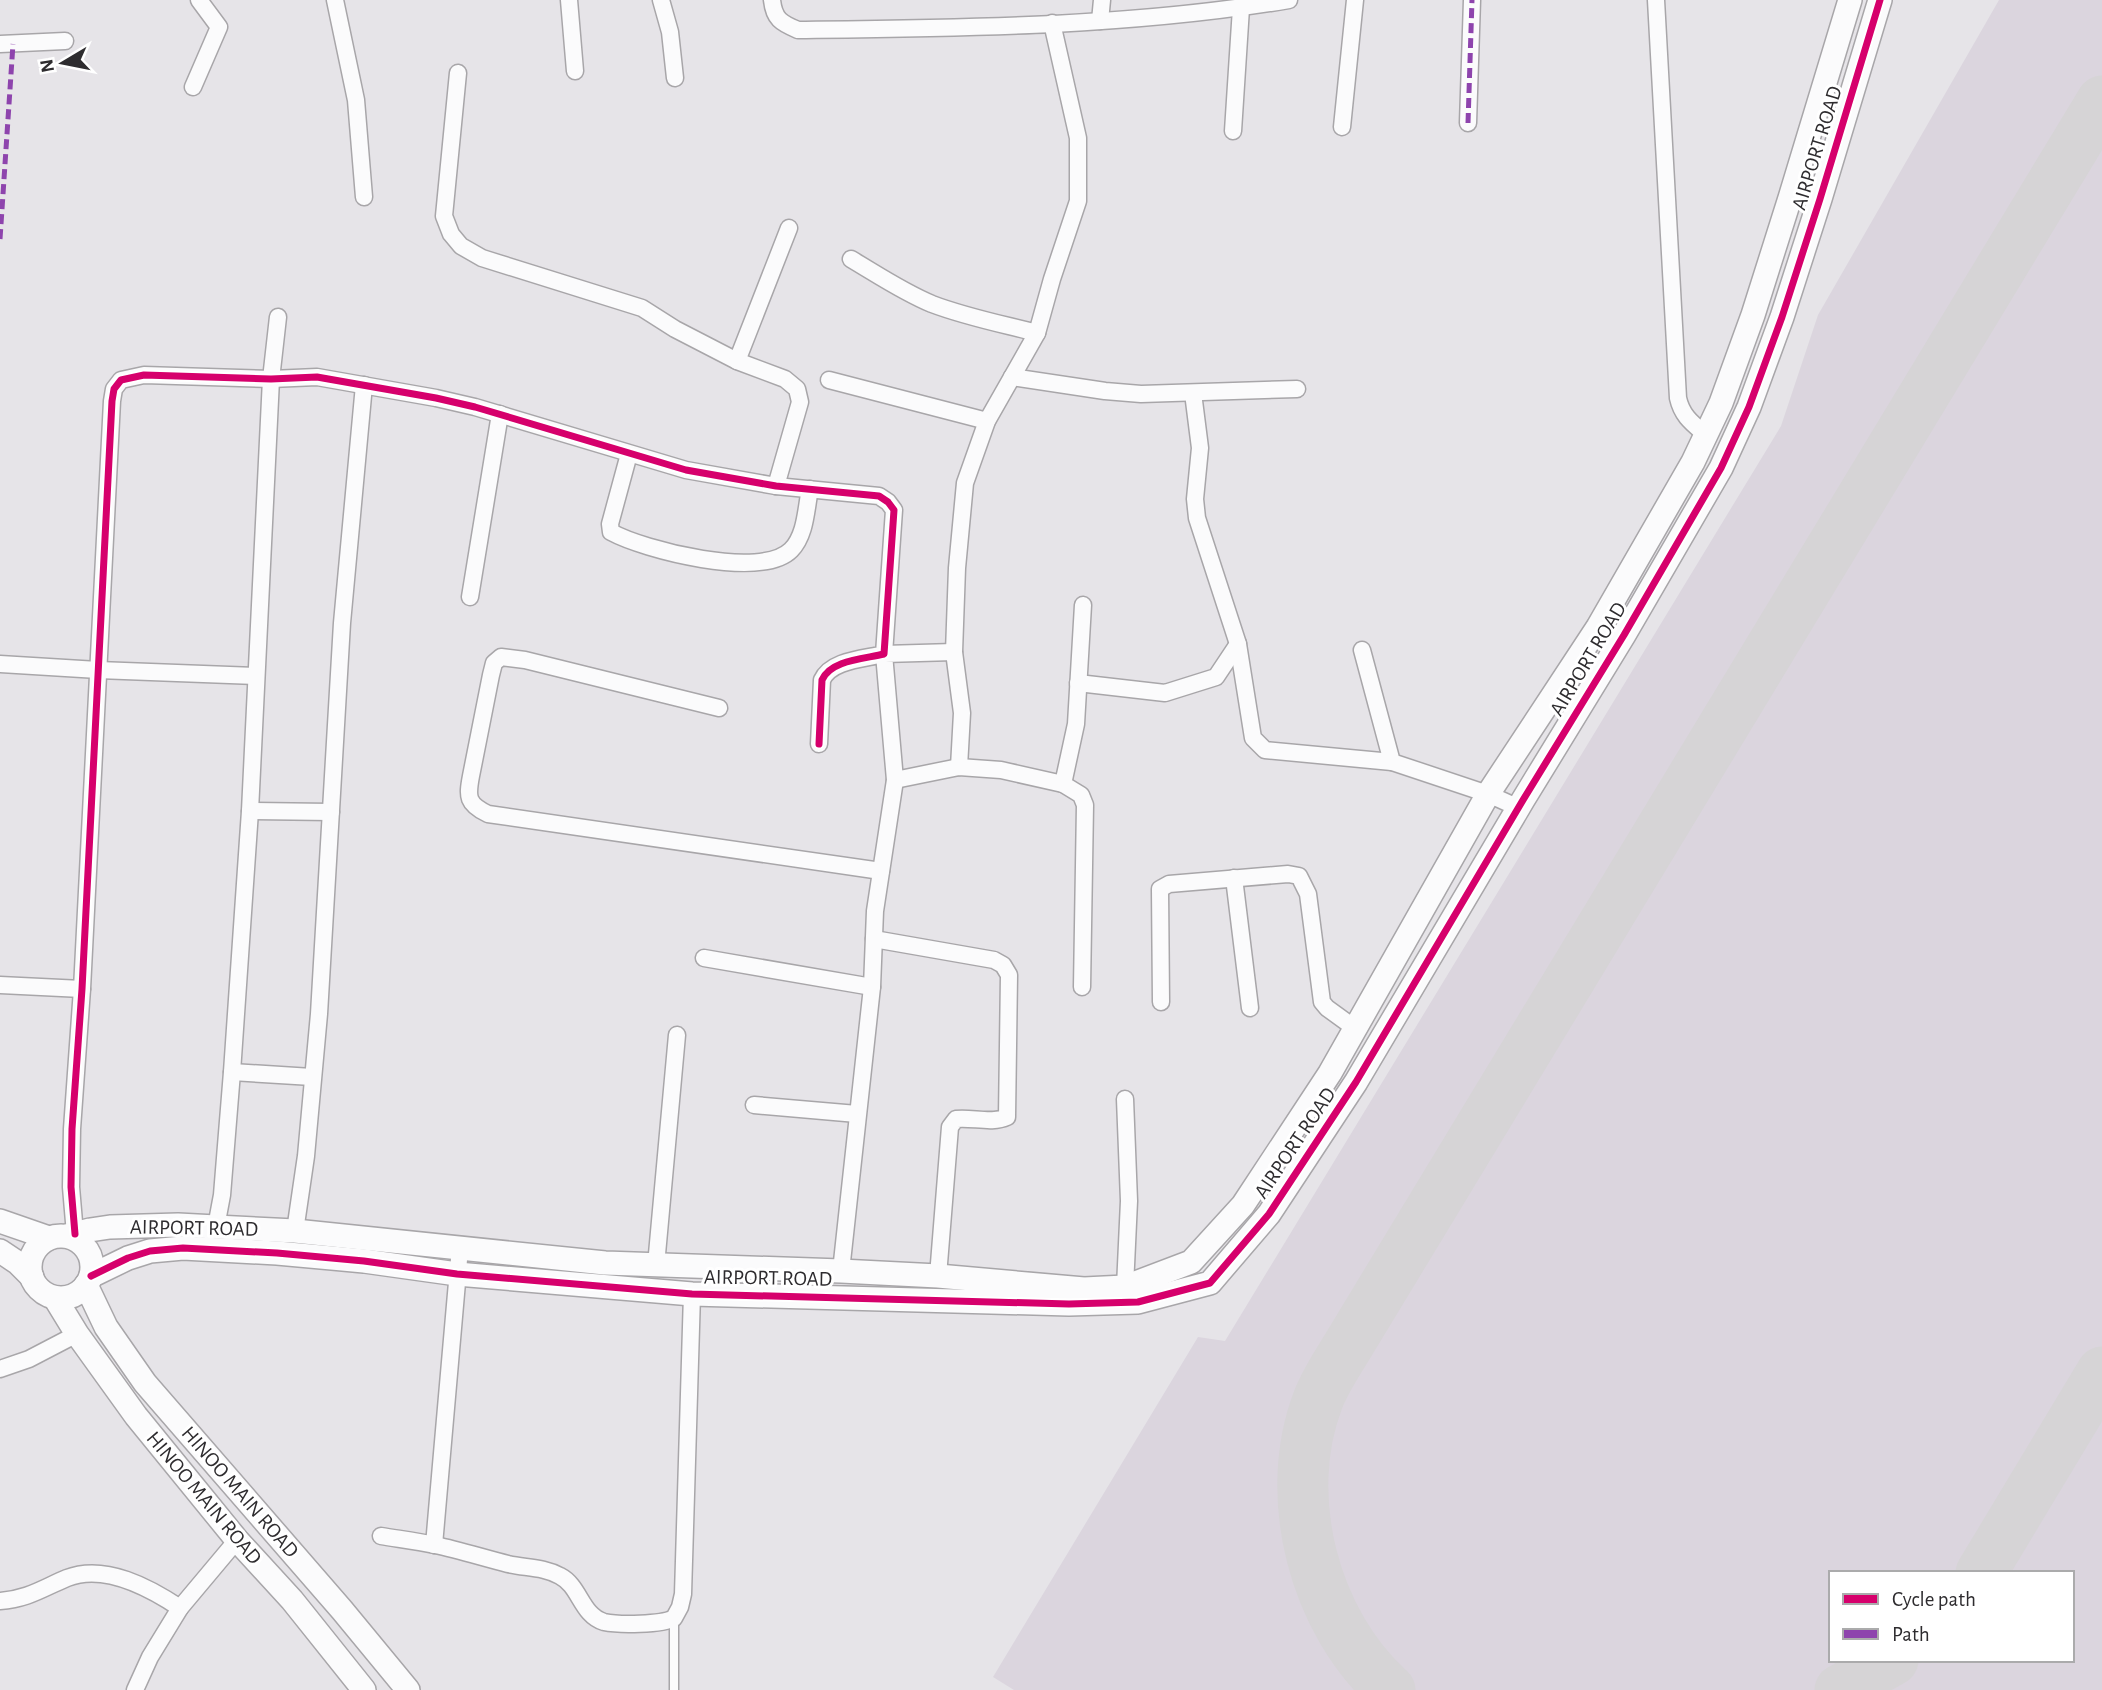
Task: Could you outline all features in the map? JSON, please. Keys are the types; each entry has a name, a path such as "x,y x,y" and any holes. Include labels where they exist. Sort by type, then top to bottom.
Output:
{"street":[{"path":"193,87 219,27 198,0"},
{"path":"335,0 356,100 365,197"},
{"path":"569,0 575,71"},
{"path":"662,0 670,32 675,78"},
{"path":"772,0 773,9 781,23 798,30 1139,19 1289,0"},
{"path":"1100,21 1102,0"},
{"path":"1342,127 1355,0"},
{"path":"1468,123 1472,0"},
{"path":"1656,0 1678,398 1686,418 1706,435"},
{"name":"AIRPORT ROAD","path":"64,1236 110,1227 216,1227 295,1231 605,1263 937,1276 1084,1289 1125,1287 1191,1262 1243,1205 1330,1073 1488,794 1598,627 1693,462 1721,403 1753,315 1850,0"},
{"name":"AIRPORT ROAD","path":"89,1280 128,1258 150,1251 183,1248 277,1253 364,1261 457,1274 692,1294 1069,1304 1138,1302 1210,1283 1269,1214 1350,1092 1721,468 1749,407 1782,317 1880,0"},
{"path":"1233,131 1241,8"},
{"path":"959,767 962,713 954,652 957,568 965,483 987,421 1037,333 1078,201 1078,138 1052,23"},
{"path":"0,44 65,41"},
{"path":"458,73 444,216 451,234 461,246 482,258 642,308 737,361 785,380 797,389 800,402 776,486"},
{"path":"737,361 789,228"},
{"path":"851,259 894,286 931,303 1037,333"},
{"path":"216,1227 222,1195 250,811 271,379 278,317"},
{"path":"64,1236 71,1187 112,401 117,384 129,377 144,375 271,379 317,377 436,398 500,414 686,470 776,486 879,496 894,510 884,654 895,779 881,871 872,987 841,1271"},
{"path":"1013,377 1114,392 1156,394 1297,389"},
{"path":"830,380 987,421"},
{"path":"295,1231 306,1156 319,1014 342,623 364,385"},
{"path":"1194,393 1200,448 1195,499 1197,518 1238,644 1253,738 1265,750 1392,762 1488,794 1518,808"},
{"path":"470,597 500,414"},
{"path":"629,454 610,524 611,532 673,554 709,561 756,562 778,558 788,552 802,530 810,489"},
{"path":"1063,784 1076,724 1083,605"},
{"path":"1077,683 1165,693 1216,677 1238,644"},
{"path":"1362,650 1392,762"},
{"path":"819,744 822,680 826,672 836,666 884,654 954,652"},
{"path":"719,708 525,660 501,657 494,663 491,675 468,790 470,800 473,805 488,814 881,871"},
{"path":"0,664 256,676"},
{"path":"895,779 959,767 1002,770 1063,784 1080,795 1085,805 1082,986"},
{"path":"250,811 331,812"},
{"path":"1161,1002 1160,889 1170,884 1288,874 1299,876 1308,894 1322,1002 1356,1029"},
{"path":"1234,878 1250,1008"},
{"path":"874,939 995,960 1003,965 1009,975 1007,1117 1001,1120 967,1117 956,1119 950,1127 937,1276"},
{"path":"704,958 872,987"},
{"path":"0,985 82,989"},
{"path":"656,1265 677,1035"},
{"path":"232,1072 312,1077"},
{"path":"1125,1099 1129,1201 1125,1287"},
{"path":"754,1105 857,1114"},
{"path":"0,1221 79,1241 92,1263 89,1280 73,1296 55,1298 41,1291 18,1263 0,1251"},
{"path":"32,1277 31,1259 41,1243 64,1236"},
{"path":"434,1545 460,1248"},
{"name":"HINOO MAIN ROAD","path":"89,1280 106,1327 145,1382 408,1690"},
{"path":"381,1536 434,1545 553,1573 565,1578 585,1608 594,1617 605,1622 655,1623 674,1618 683,1594 692,1294"},
{"name":"HINOO MAIN ROAD","path":"55,1298 76,1335 136,1416 237,1540 292,1600 364,1690"},
{"path":"0,1368 29,1359 76,1335"},
{"path":"135,1690 150,1657 180,1608 237,1540"},
{"path":"0,1601 23,1598 68,1578 87,1574 136,1582 180,1608"}],"lane":[{"path":"674,1618 674,1690"}],"shaded area":[{"path":"1999,0 2102,0 2102,1690 1014,1690 993,1677 1198,1337 1225,1341 1781,426 1818,315"}],"taxiway":[{"path":"1390,1690 1364,1662 1341,1630 1324,1594 1312,1556 1304,1516 1303,1476 1307,1437 1321,1393 2102,101"},
{"path":"1982,1571 2102,1372"},
{"path":"1840,1690 1889,1662"}],"marked path":[{"path":"1468,123 1472,0"},
{"path":"0,239 13,44"}],"cycle path":[{"path":"91,1276 128,1258 150,1251 183,1248 277,1253 364,1261 457,1274 692,1294 1069,1304 1138,1302 1210,1283 1269,1214 1356,1082 1721,468 1749,407 1782,317 1880,0"},
{"path":"75,1234 71,1187 72,1129 82,989 112,401 114,389 121,380 144,375 271,379 317,377 475,407 686,470 776,486 879,496 894,510 884,654 849,661 826,673 822,680 819,744"}]}
